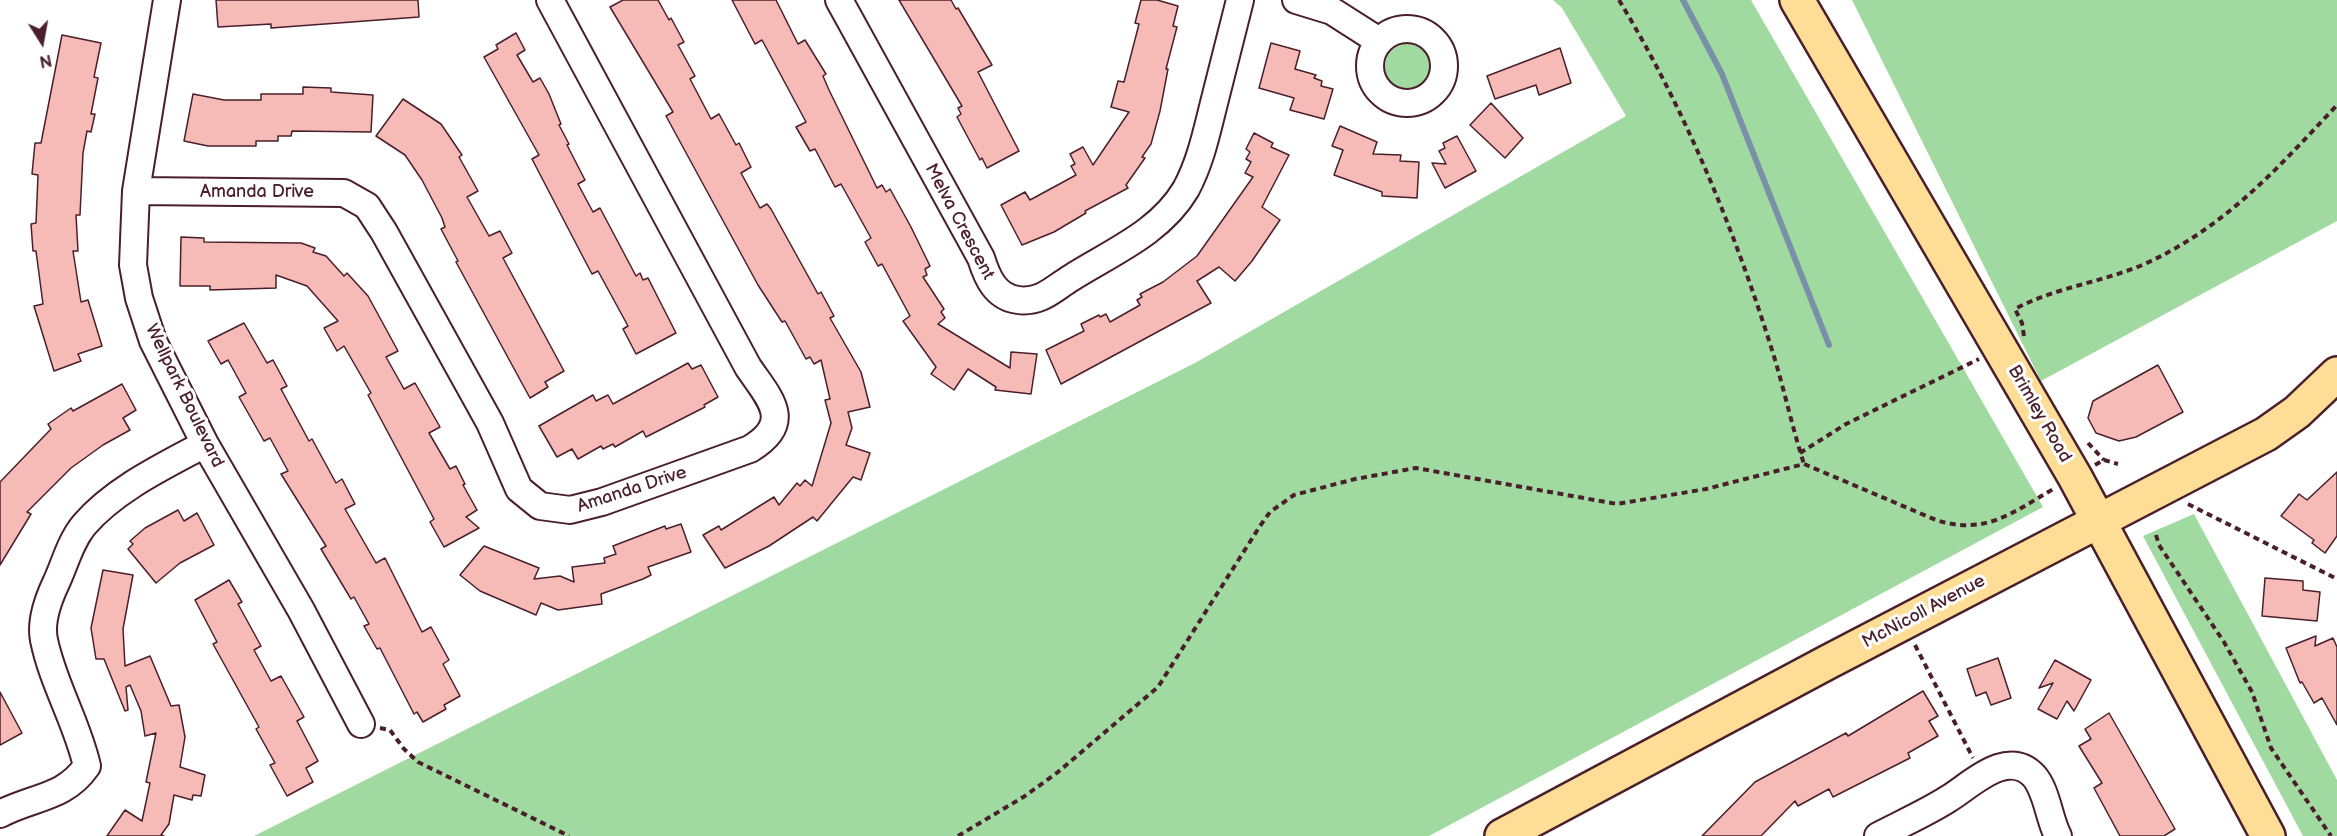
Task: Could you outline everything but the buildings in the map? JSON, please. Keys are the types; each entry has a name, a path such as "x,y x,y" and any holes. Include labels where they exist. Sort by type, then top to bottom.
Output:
{"main road":[{"name":"Brimley Road","path":"1797,0 2015,346 2099,521 2268,836"},
{"name":"McNicoll Avenue","path":"1502,836 2266,434 2297,412 2337,374"}],"street":[{"name":"Wellpark Boulevard","path":"167,0 136,191 133,265 139,298 153,341 205,444 301,610 361,724"},
{"name":"Amanda Drive","path":"136,191 344,193 367,206 384,232 490,423 519,489 540,506 570,510 602,502 750,449 763,441 770,431 776,415 775,406 748,367 550,0"},
{"name":"Melva Crescent","path":"839,0 981,258 986,275 993,286 1004,295 1017,300 1035,299 1051,293 1070,278 1124,248 1171,211 1198,164 1240,0"},
{"path":"1296,0 1332,11 1379,41"},
{"path":"0,814 23,802 62,792 78,779 87,766 80,735 54,677 43,637 45,611 69,550 83,526 102,508 146,477 205,444"},
{"path":"1878,836 1949,799 1982,775 2002,766 2021,768 2034,776 2058,836"}],"path":[{"path":"1619,0 1671,92 1717,198 1773,352 1804,465"},
{"path":"1800,453 1846,424 2015,346 2014,309 2051,292 2140,266 2204,231 2268,179 2337,105"},
{"path":"2084,437 2103,460 2118,464"},
{"path":"958,836 1025,796 1058,772 1158,687 1265,519 1281,503 1294,495 1355,479 1416,468 1617,504 1706,489 1804,465 1957,526 1976,526 1995,522 2048,492"},
{"path":"2192,507 2337,579"},
{"path":"2156,535 2158,545 2224,642 2252,692 2271,748 2331,836"},
{"path":"1903,623 1982,775"},
{"path":"361,724 390,730 404,750 418,762 569,836"}],"green space":[{"path":"1553,0 1751,0 2043,507 1429,836 254,836 1195,363 1626,116 1562,8"},
{"path":"1852,0 2337,0 2337,221 2041,381"},
{"path":"1409,43 1426,50 1433,67 1426,84 1409,91 1392,84 1385,67 1392,50"},
{"path":"2194,514 2337,780 2337,836 2303,836 2143,536"}],"waterway":[{"path":"1683,0 1722,74 1829,345"}]}
